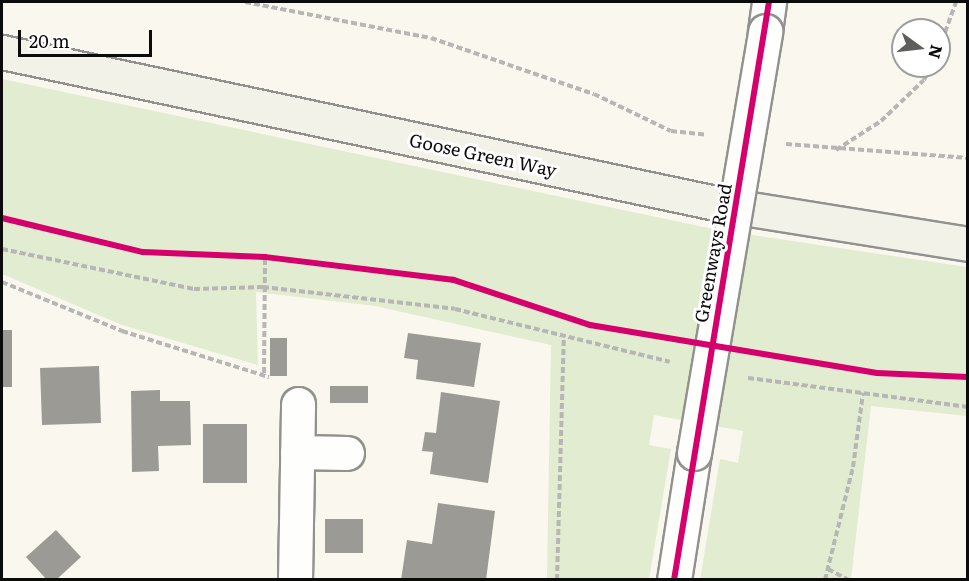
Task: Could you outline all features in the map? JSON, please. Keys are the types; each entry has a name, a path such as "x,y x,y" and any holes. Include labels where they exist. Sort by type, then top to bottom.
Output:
{"main road":[{"name":"Goose Green Way","path":"2,52 725,205 968,244"}],"street":[{"name":"Greenways Road","path":"674,579 767,16"},
{"path":"295,579 298,404"},
{"path":"297,452 346,453"}],"path":[{"path":"245,2 431,38 594,94 671,131 718,136"},
{"path":"950,18 956,2"},
{"path":"835,150 881,121 925,78"},
{"path":"777,143 835,150 968,158"},
{"path":"2,249 194,289 262,287 387,298 564,336 678,364"},
{"path":"254,257 277,258"},
{"path":"264,373 262,287 265,257"},
{"path":"2,282 122,331 264,373 298,404"},
{"path":"557,579 564,336"},
{"path":"736,376 968,407"},
{"path":"825,579 854,467 863,393"},
{"path":"828,570 849,579"}],"green space":[{"path":"2,79 718,230 967,267 967,416 871,406 851,579 700,580 720,459 738,463 743,431 654,415 649,445 671,449 649,579 547,579 551,345 375,306 256,292 258,365 122,325 2,274"}],"building":[{"path":"2,330 12,330 12,387 2,387"},
{"path":"408,333 481,343 474,387 416,379 418,360 404,358"},
{"path":"270,338 287,338 287,376 270,376"},
{"path":"99,366 101,423 42,425 40,368"},
{"path":"330,386 368,386 368,403 330,403"},
{"path":"160,390 160,401 190,401 191,445 158,446 159,471 132,472 131,391"},
{"path":"441,392 500,401 488,483 430,474 433,452 422,451 425,432 436,433"},
{"path":"203,424 247,424 247,483 203,483"},
{"path":"438,503 495,511 486,580 401,580 407,540 432,544"},
{"path":"325,519 363,519 363,553 325,553"},
{"path":"56,530 81,557 56,580 47,580 26,557"}],"cycle path":[{"path":"674,580 769,2"},
{"path":"2,218 143,252 265,257 454,280 590,325 877,373 968,377"}]}
